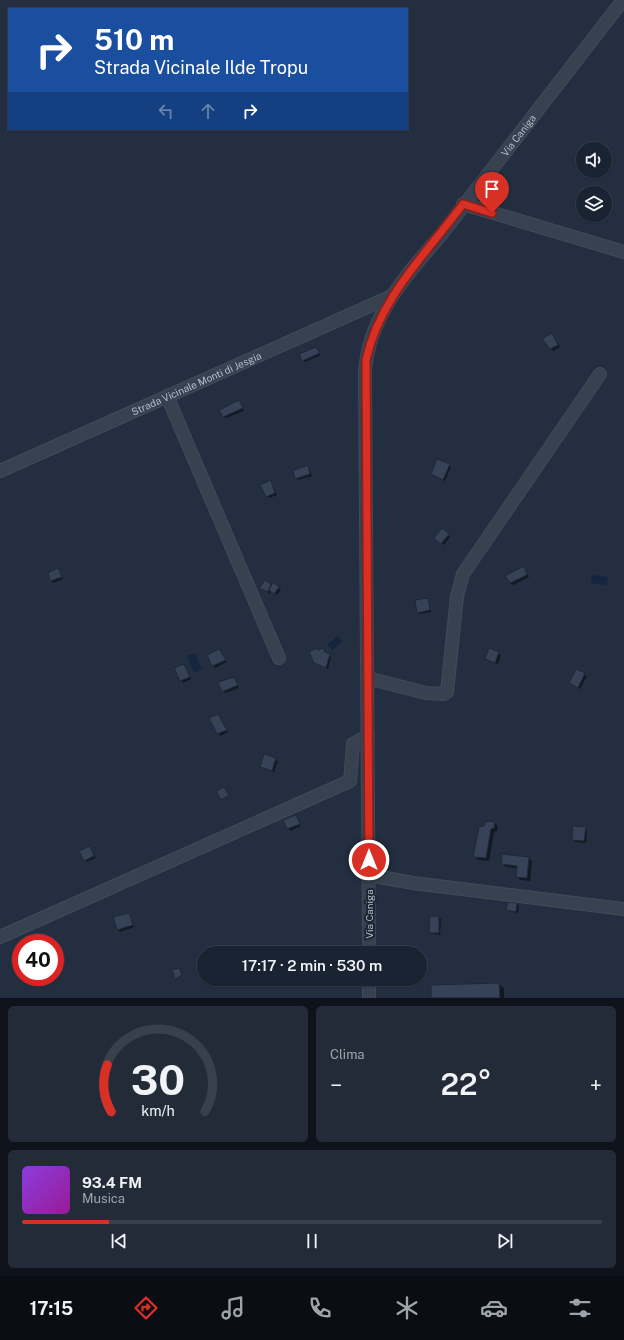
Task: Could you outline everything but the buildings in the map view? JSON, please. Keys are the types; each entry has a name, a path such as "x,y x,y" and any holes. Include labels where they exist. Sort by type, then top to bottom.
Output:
{"street":[{"name":"Via Caniga","path":"369,946 366,360 375,328 392,296 623,0"},
{"path":"463,204 624,252"},
{"name":"Strada Vicinale Monti di Jesgia","path":"0,471 392,296"},
{"path":"367,678 426,693 444,694 447,692 457,596 462,574 600,374"},
{"path":"167,396 278,658"},
{"path":"0,937 350,781 353,744 368,736"},
{"path":"369,875 413,883 624,909"},
{"path":"369,986 369,998"}],"water":[{"path":"592,575 608,577 607,585 591,583"},
{"path":"338,636 343,641 332,650 327,645"},
{"path":"195,653 202,670 194,673 187,656"}],"route":[{"path":"369,860 366,360 375,328 392,296 441,235 463,204 492,213"}]}
